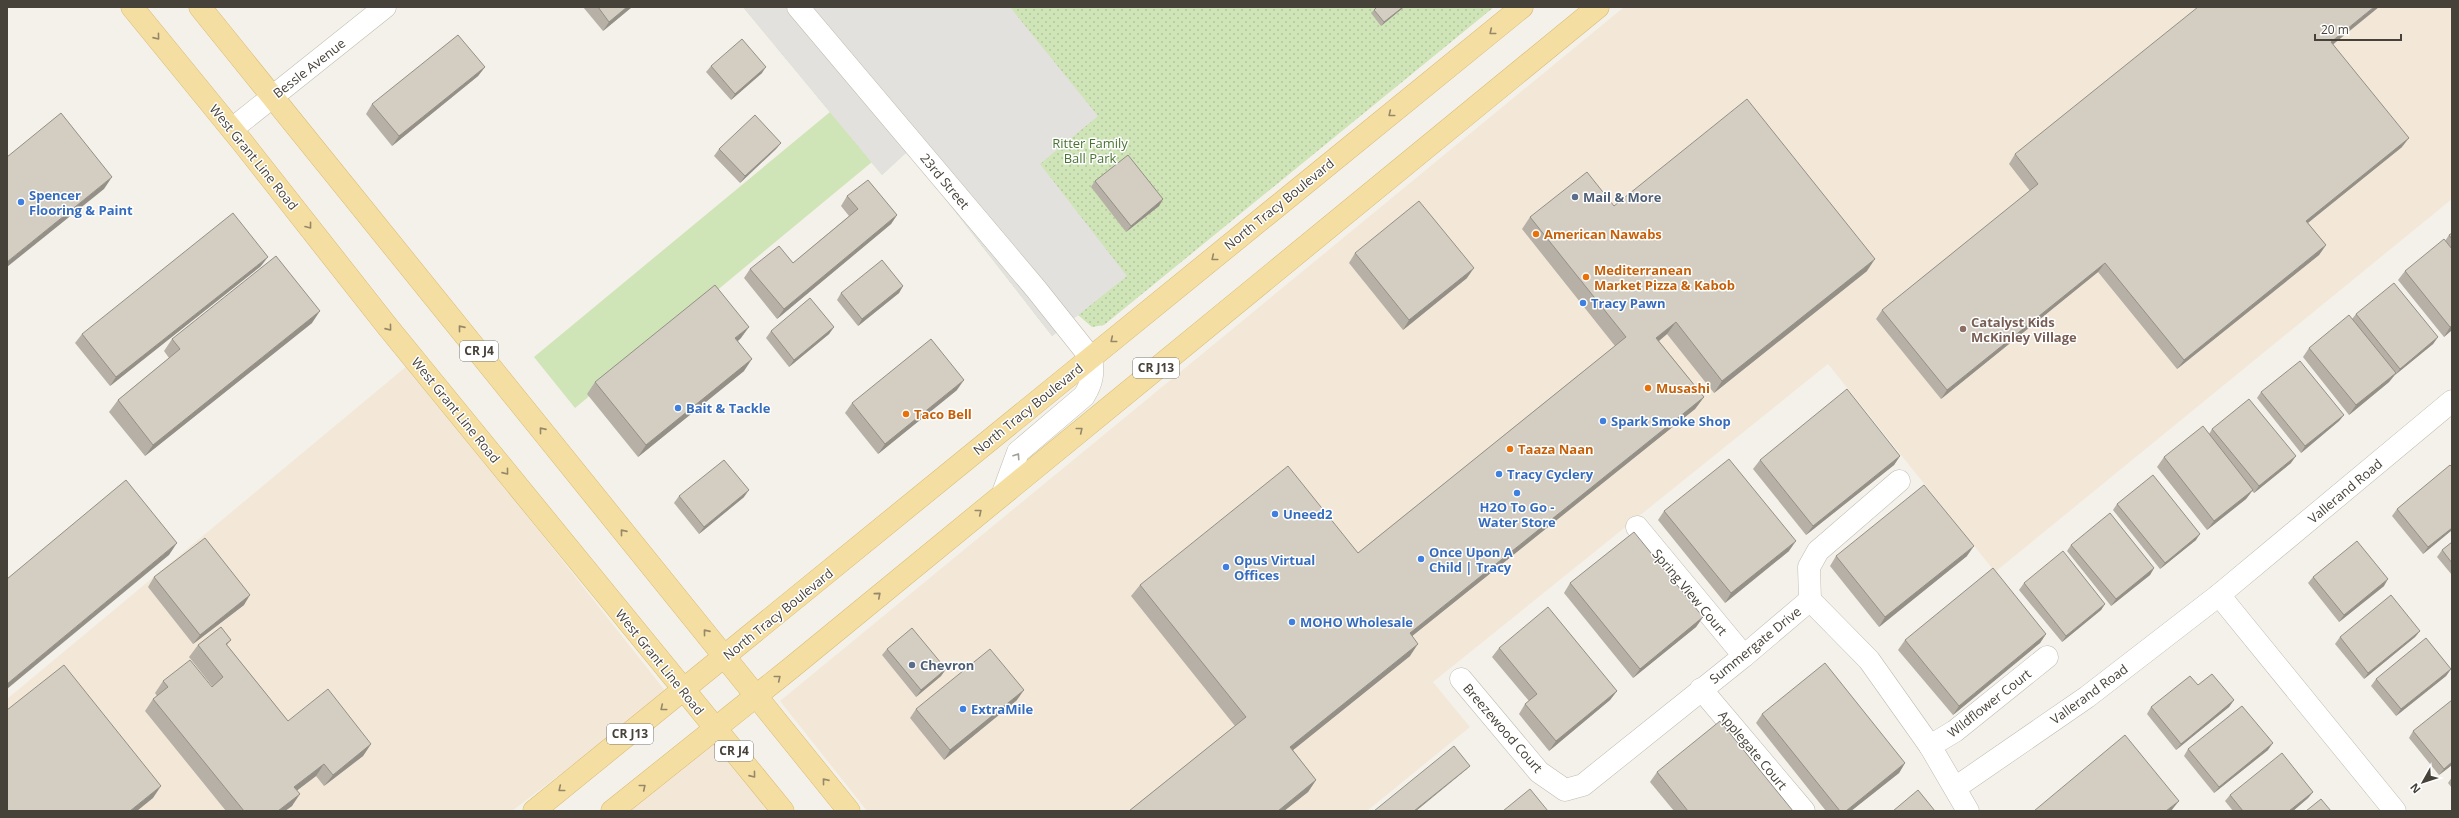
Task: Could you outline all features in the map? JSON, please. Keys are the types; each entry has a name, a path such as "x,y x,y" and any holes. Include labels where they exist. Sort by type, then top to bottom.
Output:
{"main road":[{"name":"West Grant Line Road","path":"132,7 232,129 387,326 783,811"},
{"name":"CR J4","path":"200,7 849,811"},
{"name":"North Tracy Boulevard","path":"534,811 726,657 1522,7"},
{"name":"CR J13","path":"612,811 756,696 1003,492 1598,7"}],"street":[{"name":"Bessle Avenue","path":"232,129 385,7"},
{"name":"23rd Street","path":"798,7 1036,289 1091,358"},
{"path":"1003,492 1018,452 1084,396 1091,384 1094,369 1091,358"},
{"name":"Vallerand Road","path":"1954,788 2087,697 2219,595 2452,402"},
{"path":"1810,600 1809,567 1818,551 1899,481"},
{"name":"Spring View Court","path":"1637,528 1744,656"},
{"path":"2219,595 2394,811"},
{"name":"Summergate Drive","path":"1565,790 1583,785 1744,656 1810,600 1869,660 1930,746 1968,811"},
{"name":"Wildflower Court","path":"1930,746 1955,731 2047,657"},
{"name":"Breezewood Court","path":"1461,679 1539,772 1565,790"},
{"name":"Applegate Court","path":"1701,689 1804,811"}],"shaded area":[{"path":"743,7 1010,7 1098,116 1040,164 1127,276 1052,336 908,151 882,175"},
{"path":"1624,7 2452,7 2452,199 1995,572 1828,364 1433,682 1470,727 1367,811 867,811 780,701"},
{"path":"408,365 667,693 512,811 7,811 7,699"},
{"path":"713,743 769,811 627,811"}],"green space":[{"name":"Ritter Family Ball Park","path":"743,7 1494,7 1104,325 1092,327 1078,315 1052,336 908,151 882,175"},
{"path":"830,112 872,162 575,408 534,357"}],"building":[{"path":"598,7 627,7 609,22"},
{"path":"1377,7 1403,7 1384,22 1374,10"},
{"path":"2198,7 2374,7 2331,42 2409,138 2306,221 2326,245 2184,360 2105,263 1947,390 1882,310 2038,184 2015,154"},
{"path":"458,35 485,67 399,136 372,104"},
{"path":"742,39 766,67 735,94 711,66"},
{"path":"1747,99 1875,259 1722,381 1676,322 1656,338 1704,397 1410,633 1418,644 1290,747 1316,780 1278,811 1129,811 1246,717 1140,585 1288,466 1358,553 1626,337 1530,217 1587,172 1614,206"},
{"path":"61,113 112,177 7,262 7,157"},
{"path":"755,115 781,143 745,176 719,149"},
{"path":"1128,155 1163,199 1131,226 1095,181"},
{"path":"868,180 897,215 784,309 750,269 779,246 793,263 858,209 847,196"},
{"path":"1419,201 1474,268 1409,320 1355,253"},
{"path":"233,213 268,257 116,377 82,334"},
{"path":"2444,239 2452,249 2452,326 2450,327 2405,271"},
{"path":"276,256 320,311 153,445 118,400 180,349 172,339"},
{"path":"882,260 903,286 862,319 841,293"},
{"path":"2394,283 2438,337 2400,369 2356,314"},
{"path":"715,285 749,327 735,338 752,359 646,445 595,382"},
{"path":"810,298 834,327 794,360 771,331"},
{"path":"2349,315 2396,373 2356,405 2309,348"},
{"path":"931,339 964,380 885,444 852,403"},
{"path":"2300,361 2344,415 2305,446 2261,392"},
{"path":"1847,389 1900,456 1813,526 1760,460"},
{"path":"2249,399 2296,456 2259,486 2212,429"},
{"path":"2203,426 2253,490 2214,521 2164,457"},
{"path":"1729,459 1796,541 1731,593 1664,511"},
{"path":"724,460 749,490 704,527 679,496"},
{"path":"2450,465 2452,467 2452,528 2428,547 2397,509"},
{"path":"2153,475 2200,534 2165,563 2117,504"},
{"path":"126,480 177,543 7,684 7,579"},
{"path":"1924,485 1974,546 1885,617 1836,556"},
{"path":"2110,513 2154,568 2116,599 2071,545"},
{"path":"1634,532 1703,617 1640,669 1570,583"},
{"path":"205,538 250,595 200,635 154,577"},
{"path":"2357,541 2388,579 2344,615 2313,577"},
{"path":"2452,542 2452,563 2442,550"},
{"path":"2063,551 2105,604 2066,636 2024,583"},
{"path":"1993,568 2046,634 1959,706 1905,640"},
{"path":"2391,595 2420,631 2368,673 2340,637"},
{"path":"1548,607 1617,691 1556,741 1525,704 1537,694 1499,648"},
{"path":"221,627 231,640 226,644 288,721 328,689 371,744 333,775 324,764 294,787 300,794 278,811 244,811 153,699 168,687 163,681 190,660 212,687 223,677 198,645"},
{"name":"Chevron","path":"912,628 946,669 921,690 887,649"},
{"path":"2426,638 2451,669 2401,709 2376,679"},
{"name":"ExtraMile","path":"990,649 1024,690 950,750 916,709"},
{"path":"1825,663 1905,763 1846,811 1840,811 1762,714"},
{"path":"64,665 161,786 130,811 7,811 7,710"},
{"path":"2212,674 2234,700 2181,744 2151,707 2190,676 2198,685"},
{"path":"2452,700 2452,762 2444,769 2413,731"},
{"path":"2242,706 2273,743 2219,787 2188,749"},
{"path":"1720,721 1793,811 1688,811 1657,772"},
{"path":"2125,735 2179,801 2166,811 2034,811"},
{"path":"1454,746 1470,766 1414,811 1374,811"},
{"path":"2282,753 2313,792 2289,811 2243,811 2230,795"},
{"path":"1530,789 1548,811 1503,811"},
{"path":"1918,790 1935,811 1893,811"},
{"path":"2321,799 2331,811 2306,811"}],"place":[{"name":"Mail & More","path":"1575,197"},
{"name":"Spencer Flooring & Paint","path":"21,202"},
{"name":"American Nawabs","path":"1536,234"},
{"name":"Mediterranean Market Pizza & Kabob","path":"1586,277"},
{"name":"Tracy Pawn","path":"1583,303"},
{"name":"Catalyst Kids McKinley Village","path":"1963,329"},
{"name":"Musashi","path":"1648,388"},
{"name":"Bait & Tackle","path":"678,408"},
{"name":"Taco Bell","path":"906,414"},
{"name":"Spark Smoke Shop","path":"1603,421"},
{"name":"Taaza Naan","path":"1510,449"},
{"name":"Tracy Cyclery","path":"1499,474"},
{"name":"H2O To Go - Water Store","path":"1517,493"},
{"name":"Uneed2","path":"1275,514"},
{"name":"Once Upon A Child | Tracy","path":"1421,559"},
{"name":"Opus Virtual Offices","path":"1226,567"},
{"name":"MOHO Wholesale","path":"1292,622"},
{"name":"Chevron","path":"912,665"},
{"name":"ExtraMile","path":"963,709"}]}
